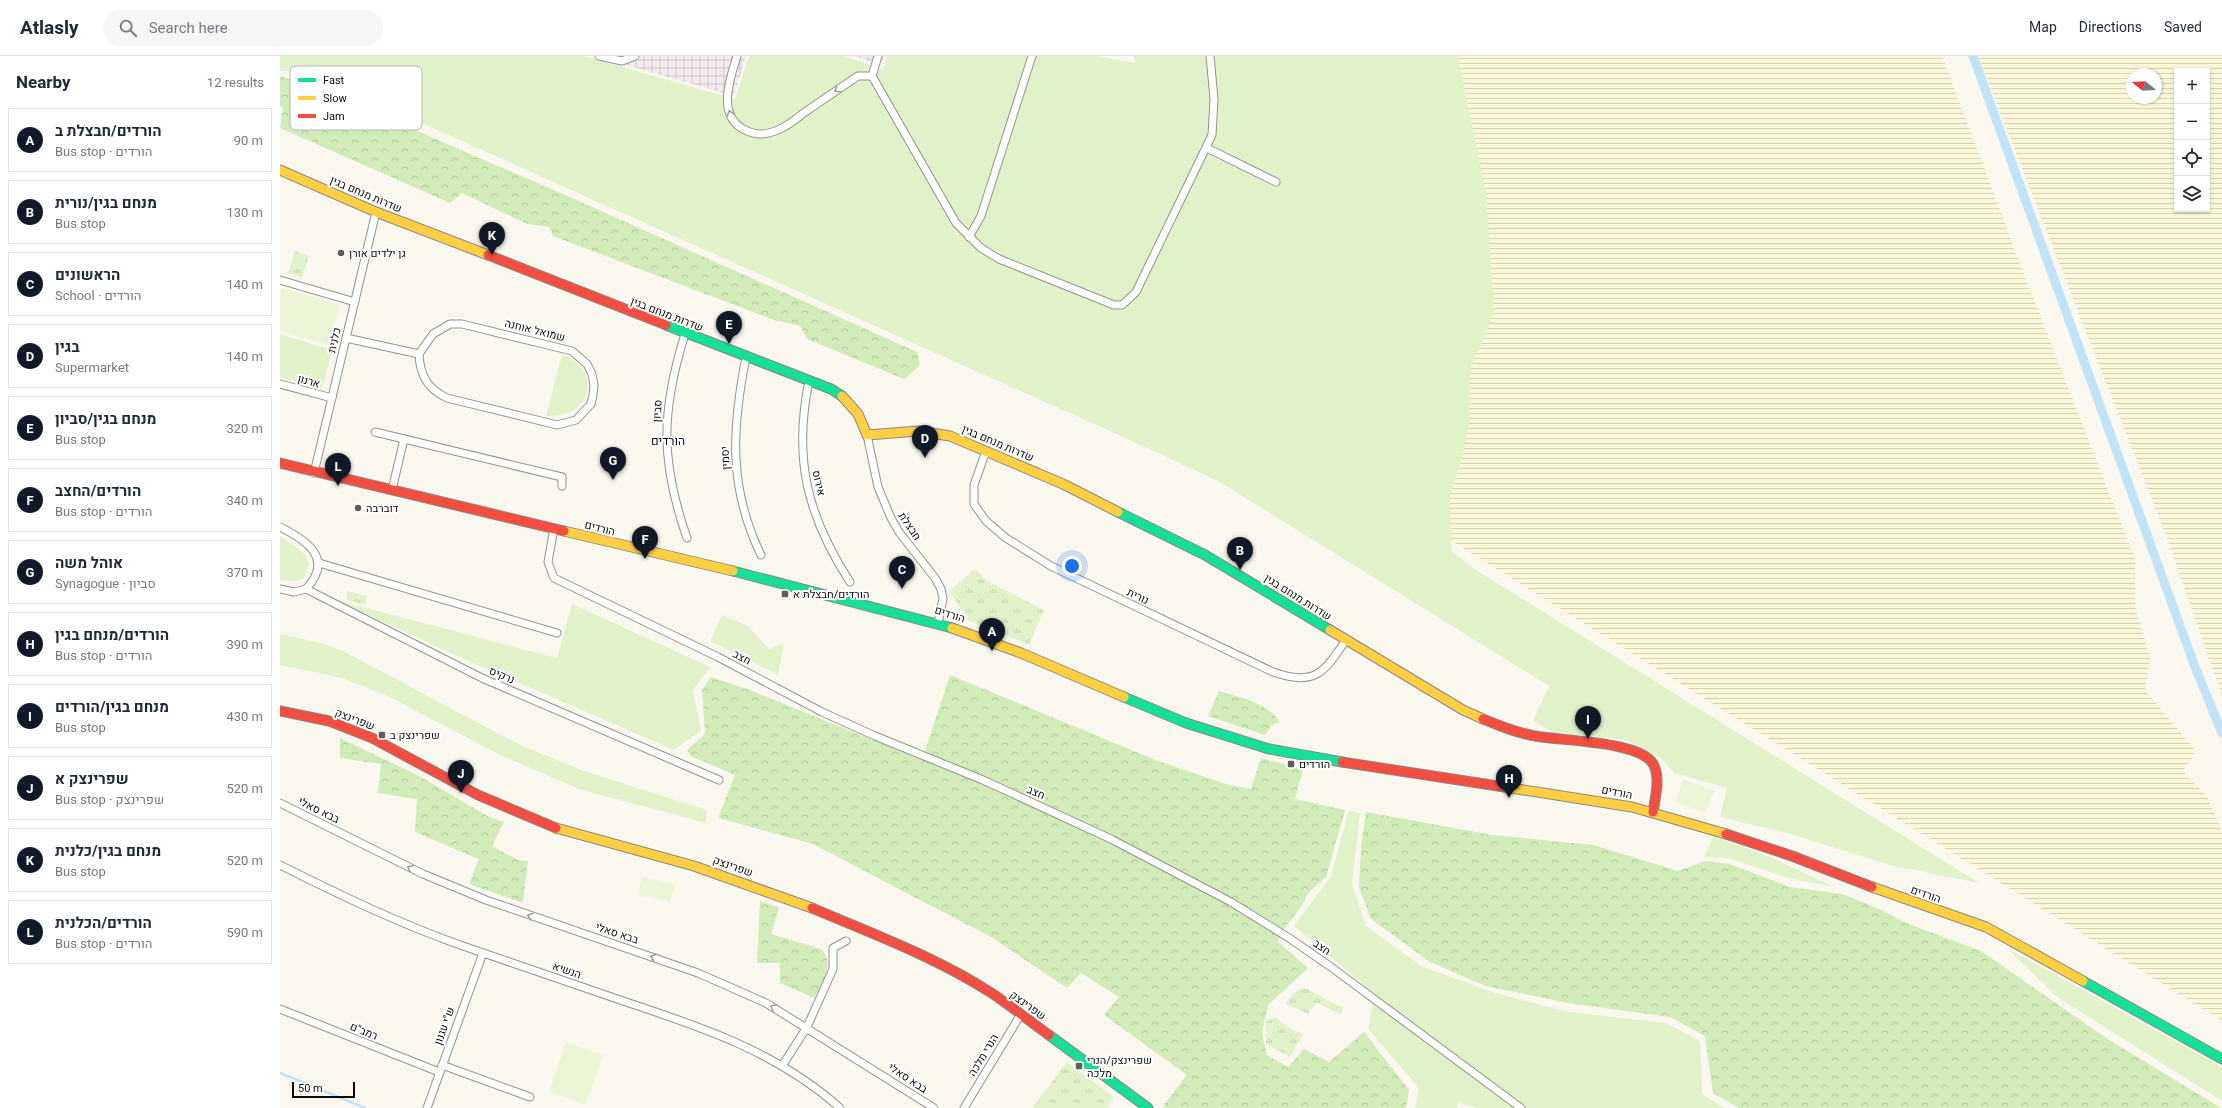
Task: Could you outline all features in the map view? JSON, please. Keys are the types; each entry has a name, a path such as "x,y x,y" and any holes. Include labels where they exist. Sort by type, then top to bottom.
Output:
{"street":[{"path":"599,56 622,61 635,56"},
{"path":"737,56 727,101 731,118 739,128 758,135 781,129 858,76 872,76"},
{"path":"878,56 872,76 956,223 969,237 981,248 999,259 1114,305 1122,305 1136,292 1212,136 1214,119 1210,56"},
{"path":"969,237 981,216 1032,56"},
{"path":"1207,148 1276,182"},
{"name":"שדרות מנחם בגין","path":"280,170 376,212 809,381 846,397 856,409 863,421 867,436 919,431 966,441 1104,504 1205,554 1463,710 1501,727 1535,736 1618,748 1644,755 1651,761 1655,770 1656,780 1653,812"},
{"name":"כלנית","path":"314,473 376,212"},
{"path":"280,280 355,302"},
{"name":"שמואל אוחנה","path":"450,324 462,324 564,348 572,351 587,364 594,385 591,404 576,420 556,425 448,398 437,393 424,379 419,354 433,334 450,324"},
{"name":"סביון","path":"686,334 670,392 666,450 675,496 687,538"},
{"path":"346,338 419,354"},
{"name":"יסמין","path":"746,357 736,411 735,455 741,497 755,543 761,555"},
{"name":"אירוס","path":"809,381 802,429 804,473 823,534 850,582"},
{"name":"ארנון","path":"280,384 332,398"},
{"path":"375,432 562,477 562,486"},
{"name":"חבצלת","path":"867,436 878,487 891,518 899,532 935,578 941,589 943,599 938,623"},
{"path":"392,490 404,439"},
{"name":"נורית","path":"986,451 974,490 974,504 979,514 1006,538 1051,566 1273,672 1288,677 1300,679 1319,673 1327,666 1346,640"},
{"name":"הורדים","path":"280,463 314,473 554,528 938,623 1020,653 1186,723 1255,745 1328,760 1610,802 1653,812 1792,856 1826,870 1986,928 2222,1059"},
{"path":"280,527 310,546 319,563 314,581 306,589 294,592 280,589"},
{"name":"חצב","path":"554,528 548,562 554,578 718,657 822,712 875,736 983,780 1111,839 1231,902 1289,938 1330,966 1521,1108"},
{"path":"319,563 557,633"},
{"name":"נרקיס","path":"306,589 482,678 719,780"},
{"name":"שפרינצק","path":"280,711 329,721 372,738 478,795 558,830 597,842 694,866 793,900 843,920 964,977 1021,1014 1148,1108"},
{"name":"בבא סאלי","path":"280,802 423,874 519,913 698,973 766,1002 934,1108"},
{"name":"הנשיא","path":"280,865 381,914 483,953 679,1020 747,1047 782,1066 828,1097 840,1108"},
{"path":"782,1066 807,1027 834,969 834,948 846,942"},
{"name":"ש\"י עגנון","path":"427,1108 483,953"},
{"name":"רמב\"ם","path":"280,1009 439,1072"},
{"name":"הנרי מלכה","path":"964,1108 1021,1014"},
{"path":"442,1065 530,1097"}],"shaded area":[{"path":"594,56 746,56 734,96"},
{"path":"854,56 884,56 882,65"},
{"path":"1453,56 1942,56 2027,282 2135,559 2135,607 2150,657 2145,690 2196,751 2183,771 2207,797 2222,831 2222,1021 1434,530"},
{"path":"1978,56 2222,56 2222,696 2167,538"}],"green space":[{"path":"280,56 584,56 735,99 749,56 843,56 883,69 887,56 1097,56 1135,63 1133,56 1458,56 1486,194 1494,310 1487,332 1471,365 1469,392 1470,420 1462,458 1450,496 1452,552 1476,570 1979,883 1890,865 1787,833 1720,817 1727,788 1674,773 1661,758 1625,740 1553,732 1533,721 1549,686 1218,481 1121,436 422,123 422,66 290,66 290,71 280,71"},
{"path":"280,76 290,80 290,130 415,130 917,352 920,365 904,379 807,339 800,326 774,320 553,236 549,227 527,224 462,193 450,203 280,128 283,107 280,106"},
{"path":"295,251 309,256 302,277 288,273"},
{"path":"282,288 340,305 328,345 280,331 280,296"},
{"path":"280,334 332,350 322,389 280,377"},
{"path":"562,355 575,361 583,370 587,381 587,392 583,401 574,410 562,415 546,416"},
{"path":"280,536 305,554 309,563 304,578 296,581 280,580"},
{"path":"975,569 987,581 1044,610 1029,645 969,621 949,591"},
{"path":"348,591 367,596 365,605 346,599"},
{"path":"336,600 557,658 572,604 710,667 693,690 701,731 674,750 448,652"},
{"path":"722,615 748,626 769,649 784,643 778,675 710,641"},
{"path":"280,634 317,642 343,651 522,746 584,771 707,810 706,823 579,789 498,754 390,697 342,678 280,665"},
{"path":"950,675 1158,761 1229,785 1251,789 1261,758 1303,769 1295,799 1345,810 1326,877 1309,892 1301,907 1283,930 1278,942 1308,968 1268,1005 1262,1033 1267,1055 1288,1067 1304,1049 1329,1062 1364,1032 1409,1090 1406,1108 1165,1108 1163,1106 1187,1075 1104,1015 1119,997 1081,973 1067,988 991,937 813,844 718,818 735,775 691,756 687,750 705,734 702,690 711,677 747,689 922,760"},
{"path":"1219,691 1261,705 1274,715 1280,722 1272,725 1265,735 1208,716"},
{"path":"340,738 421,777 489,817 504,822 492,846 518,860 528,861 523,903 469,884 479,859 415,832 417,799 378,793 381,764 340,758"},
{"path":"1684,779 1714,791 1705,813 1675,802"},
{"path":"1349,810 1360,814 1352,884 1366,926 1421,966 1495,993 1569,1012 1666,1023 1700,1041 1702,1094 1724,1108 1476,1108 1459,1102 1456,1108 1415,1108 1419,1088 1368,1029 1375,994 1294,926 1331,876"},
{"path":"1366,812 1492,835 1593,845 1678,871 1706,861 1729,864 1790,887 1842,894 1873,906 1906,923 1981,951 2106,1038 2221,1108 1739,1108 1713,1093 1705,1036 1670,1017 1568,1003 1486,986 1430,962 1371,919 1359,887 1361,848"},
{"path":"1714,836 1775,859 1832,886 1791,879 1728,858 1704,857"},
{"path":"642,877 675,885 670,902 638,895"},
{"path":"760,901 779,907 771,934 821,949 825,955 827,961 826,974 814,998 780,983 780,963 757,963"},
{"path":"2007,948 2222,1067 2222,1101 2057,997"},
{"path":"1307,988 1330,1002 1343,1007 1341,1015 1316,1002 1309,1014 1285,1004 1298,989"},
{"path":"1275,1017 1291,1029 1303,1034 1290,1057 1266,1044 1266,1021"},
{"path":"566,1042 603,1055 586,1105 549,1092"},
{"path":"1067,1062 1114,1097 1107,1108 1032,1108"}],"waterway":[{"path":"1973,56 2195,667 2222,733"},
{"path":"280,1073 365,1108"}],"traffic: fast":[{"path":"666,325 831,389 842,396"},
{"path":"1118,512 1205,555 1330,630"},
{"path":"733,571 952,628"},
{"path":"1124,697 1186,723 1269,749 1342,762"},
{"path":"2083,981 2222,1059"},
{"path":"1049,1035 1148,1108"}],"traffic: slow":[{"path":"280,170 376,212 488,255"},
{"path":"842,396 858,414 867,435 919,431 950,436 1063,484 1118,512"},
{"path":"564,531 733,571"},
{"path":"952,628 1021,653 1124,697"},
{"path":"1330,630 1463,710 1483,719"},
{"path":"1511,788 1632,807 1726,834"},
{"path":"556,828 694,866 812,908"},
{"path":"1872,887 1986,927 2083,981"}],"traffic: jam":[{"path":"488,255 666,325"},
{"path":"280,463 564,531"},
{"path":"280,711 329,721 372,738 478,795 556,828"},
{"path":"1483,719 1528,735 1597,743 1629,749 1642,754 1651,761 1656,772 1657,786 1653,812"},
{"path":"1342,762 1511,788"},
{"path":"1726,834 1792,856 1872,887"},
{"path":"812,908 905,947 950,969 993,994 1049,1035"}],"place":[{"name":"גן ילדים אורן","path":"341,253"},
{"name":"מנחם בגין/כלנית","path":"492,255"},
{"name":"מנחם בגין/סביון","path":"729,344"},
{"name":"בגין","path":"925,458"},
{"name":"אוהל משה","path":"613,480"},
{"name":"הורדים/הכלנית","path":"338,486"},
{"name":"דוברבה","path":"358,508"},
{"name":"הורדים/החצב","path":"645,559"},
{"name":"מנחם בגין/נורית","path":"1240,570"},
{"name":"הראשונים","path":"902,589"},
{"name":"הורדים/חבצלת א","path":"785,594"},
{"name":"הורדים/חבצלת ב","path":"992,651"},
{"name":"שפרינצק ב","path":"382,735"},
{"name":"מנחם בגין/הורדים","path":"1588,739"},
{"name":"הורדים","path":"1291,764"},
{"name":"שפרינצק א","path":"461,793"},
{"name":"הורדים/מנחם בגין","path":"1509,798"},
{"name":"שפרינצק/הנרי מלכה","path":"1079,1066"}],"district":[{"name":"הורדים","path":"668,441"}]}
